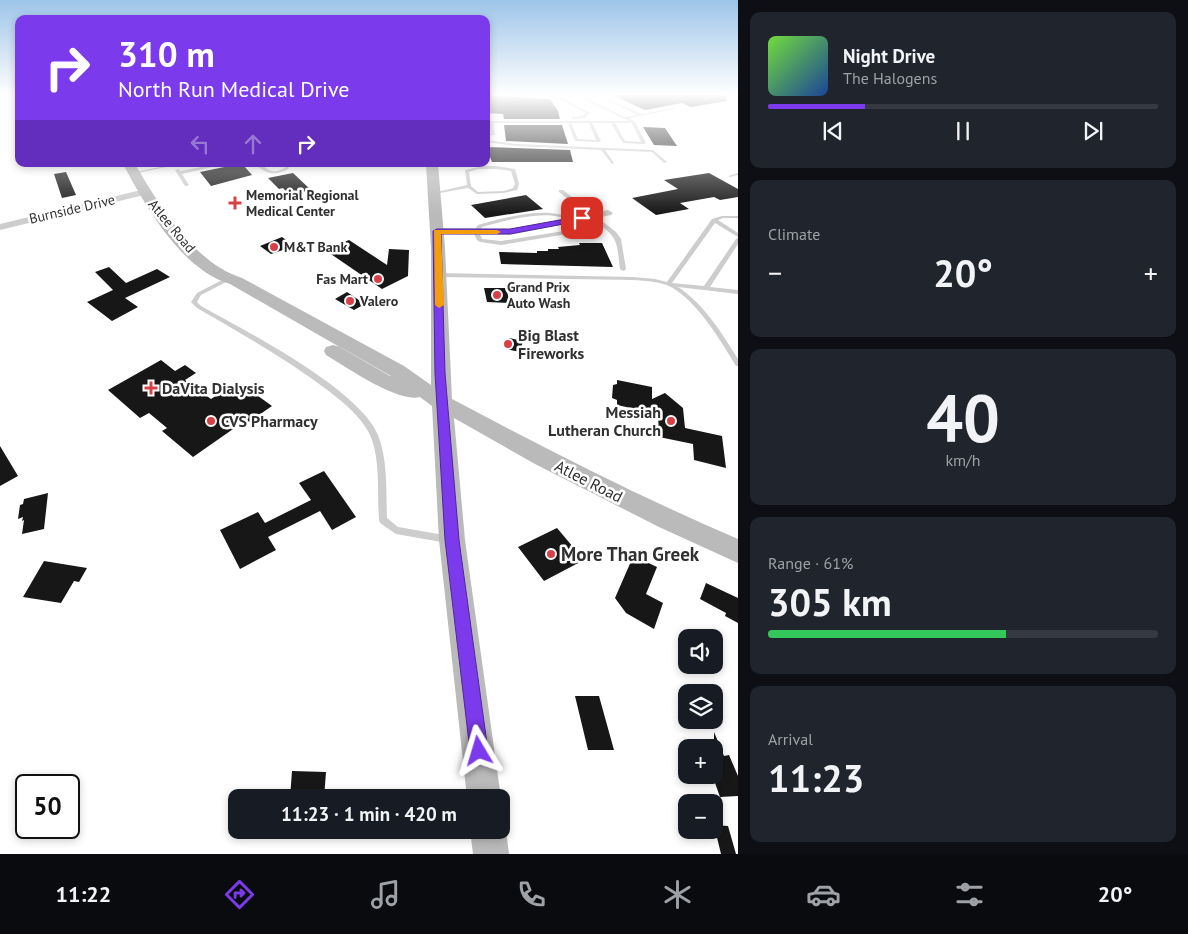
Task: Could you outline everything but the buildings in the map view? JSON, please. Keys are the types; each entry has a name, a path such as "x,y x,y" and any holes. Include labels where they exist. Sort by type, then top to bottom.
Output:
{"main road":[{"path":"432,167 439,275 440,373 452,540 483,789"},
{"name":"Atlee Road","path":"131,168 145,192 182,243 226,280 223,287 384,381 443,403 595,485 738,551"},
{"path":"489,839 491,854"}],"street":[{"name":"Burnside Drive","path":"0,227 145,192"},
{"path":"437,231 510,232 608,213"}],"lane":[{"path":"574,135 576,140 599,141 596,135"},
{"path":"620,135 624,142 644,143 640,135"},
{"path":"490,142 516,145 653,151 664,162"},
{"path":"602,149 612,163"},
{"path":"177,167 187,184"},
{"path":"179,173 208,167"},
{"path":"260,167 266,172 271,173 286,167"},
{"path":"474,168 504,168 513,170 517,184 515,189 488,194 477,193 469,186 466,171 474,168"},
{"path":"730,176 738,174"},
{"path":"434,193 469,186"},
{"path":"561,191 606,226 618,239 623,269"},
{"path":"668,284 714,220 722,217 738,217"},
{"path":"714,220 738,235"},
{"path":"476,232 480,240 501,243 606,226"},
{"path":"706,288 738,240"},
{"path":"439,275 655,281 738,292"},
{"path":"226,280 199,294 194,302 199,307 272,350 346,400 373,432 380,465 383,520 396,530 452,540"},
{"path":"668,284 679,290 693,303 713,327 738,364"}],"slow traffic":[{"path":"439,305 437,231 497,232"}],"place":[{"name":"Memorial Regional Medical Center","path":"235,203"},
{"name":"M&T Bank","path":"274,247"},
{"name":"Fas Mart","path":"378,279"},
{"name":"Grand Prix Auto Wash","path":"497,295"},
{"name":"Valero","path":"350,301"},
{"name":"Big Blast Fireworks","path":"508,344"},
{"name":"DaVita Dialysis","path":"151,388"},
{"name":"CVS Pharmacy","path":"211,421"},
{"name":"Messiah Lutheran Church","path":"671,421"},
{"name":"More Than Greek","path":"551,554"}],"route":[{"path":"479,751 452,540 440,373 437,231 510,232 582,218"}]}
